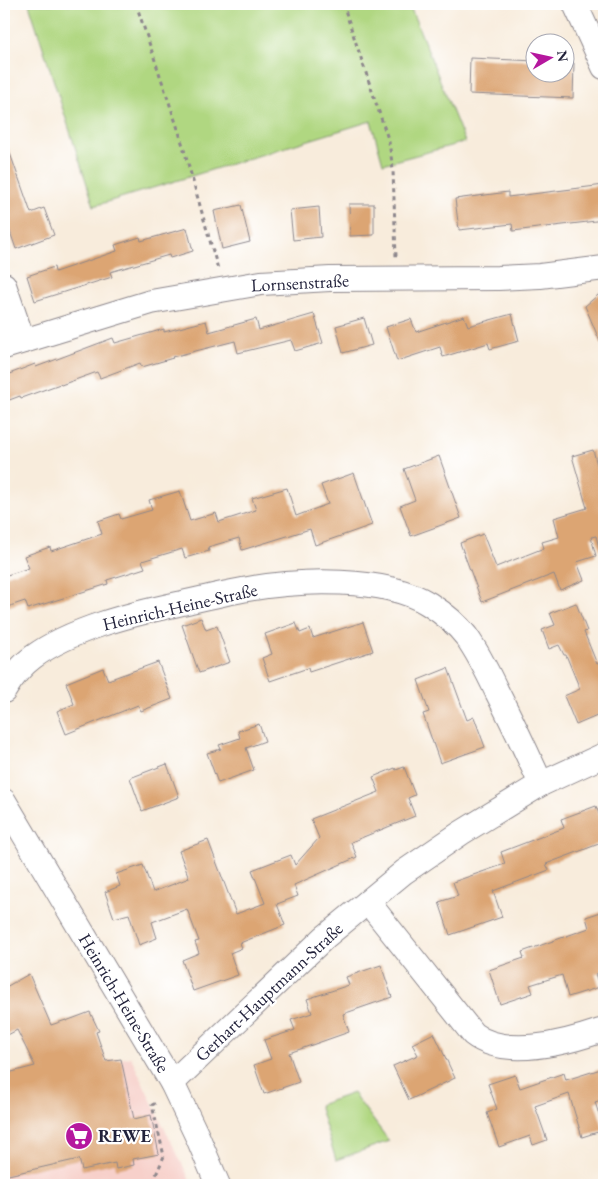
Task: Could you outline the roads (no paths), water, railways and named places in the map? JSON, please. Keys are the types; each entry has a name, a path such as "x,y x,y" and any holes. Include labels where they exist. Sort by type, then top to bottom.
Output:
{"street":[{"path":"575,4 604,67"},
{"name":"Lornsenstraße","path":"13,344 151,302 223,288 292,280 396,280 540,276 604,268"},
{"path":"4,285 13,344"},
{"name":"Heinrich-Heine-Straße","path":"4,691 16,674 32,657 53,645 89,629 149,610 219,594 278,585 343,583 392,589 410,594 428,603 448,617 465,636 480,657 542,784"},
{"name":"Gerhart-Hauptmann-Straße","path":"172,1083 325,937 404,872 461,833 542,784 604,755"},
{"name":"Heinrich-Heine-Straße","path":"4,801 172,1083 218,1185"},
{"path":"368,902 478,1038 501,1046 547,1045 568,1042 600,1031"}],"place":[{"name":"REWE","path":"79,1136"}]}
